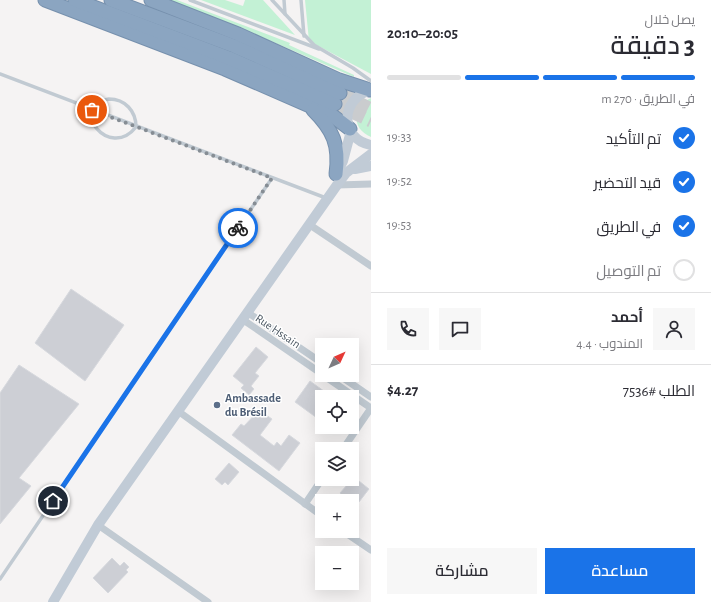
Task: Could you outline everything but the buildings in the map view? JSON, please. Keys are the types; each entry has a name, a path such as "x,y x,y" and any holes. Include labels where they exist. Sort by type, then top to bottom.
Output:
{"highway":[{"path":"45,0 225,69 333,116 350,130"},
{"path":"75,0 337,99 234,46 111,0"},
{"path":"151,0 238,34 339,80 371,87"},
{"path":"307,104 327,125 334,138 338,162 337,180"}],"street":[{"path":"53,602 98,525 328,199 337,180 343,161 350,130 348,115 352,101 371,87"},
{"path":"350,130 360,141 371,145"},
{"path":"337,180 371,154"},
{"path":"353,169 371,166"},
{"path":"337,180 371,184"},
{"path":"310,225 371,266"},
{"name":"Rue Hssain","path":"244,316 315,359"},
{"name":"Rue Hssain","path":"244,316 315,369"},
{"name":"Rue Hssain","path":"333,382 371,408"},
{"path":"349,382 371,397"},
{"path":"348,442 371,408"},
{"path":"178,411 315,511"},
{"path":"305,504 317,486"},
{"path":"98,525 208,602"},
{"path":"354,538 371,550"}],"lane":[{"path":"190,0 319,49 353,68 371,87"},
{"path":"272,0 304,37 319,49"},
{"path":"284,0 285,15"},
{"path":"301,0 304,37"},
{"path":"0,74 328,199"},
{"path":"106,100 121,101 133,112 136,127 125,136 107,136 94,126 91,118 92,110 98,103 106,100"},
{"path":"0,579 272,178"}],"green space":[{"path":"165,0 177,0 290,43 289,45 354,75 354,77 229,23"},
{"path":"201,0 225,0 243,6 245,0 263,0 295,35"},
{"path":"305,0 371,0 371,74 309,41"},
{"path":"371,98 371,137 360,129 356,118 360,106"}],"tunnel":[{"path":"340,93 371,109"},
{"path":"335,104 371,121"}],"way so far":[{"path":"92,110 272,178 238,228"}],"place":[{"name":"Ambassade du Brésil","path":"217,405"}],"route":[{"path":"53,501 238,228"}]}
